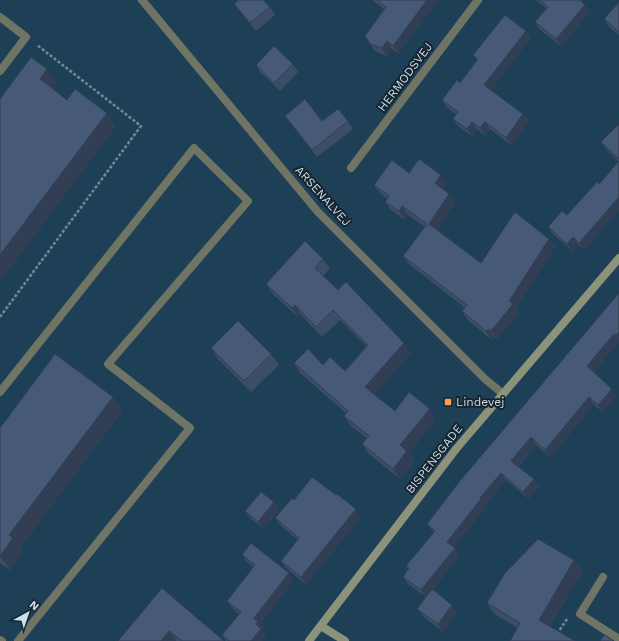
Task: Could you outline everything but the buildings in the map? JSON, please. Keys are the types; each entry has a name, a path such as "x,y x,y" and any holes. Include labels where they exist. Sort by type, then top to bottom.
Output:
{"street":[{"name":"ARSENALVEJ","path":"142,0 318,212 485,379 502,393"},
{"name":"HERMODSVEJ","path":"351,168 478,0"},
{"path":"0,17 26,36 0,71"},
{"path":"0,392 194,148 248,201 108,364 190,428 18,641"},
{"name":"BISPENSGADE","path":"309,641 456,449 502,393 619,258"},
{"path":"603,577 580,614 619,639"},
{"path":"321,626 345,641"}],"path":[{"path":"0,317 141,126 26,36"},
{"path":"555,636 565,620 580,614"}],"place":[{"name":"Lindevej","path":"448,402"}]}
